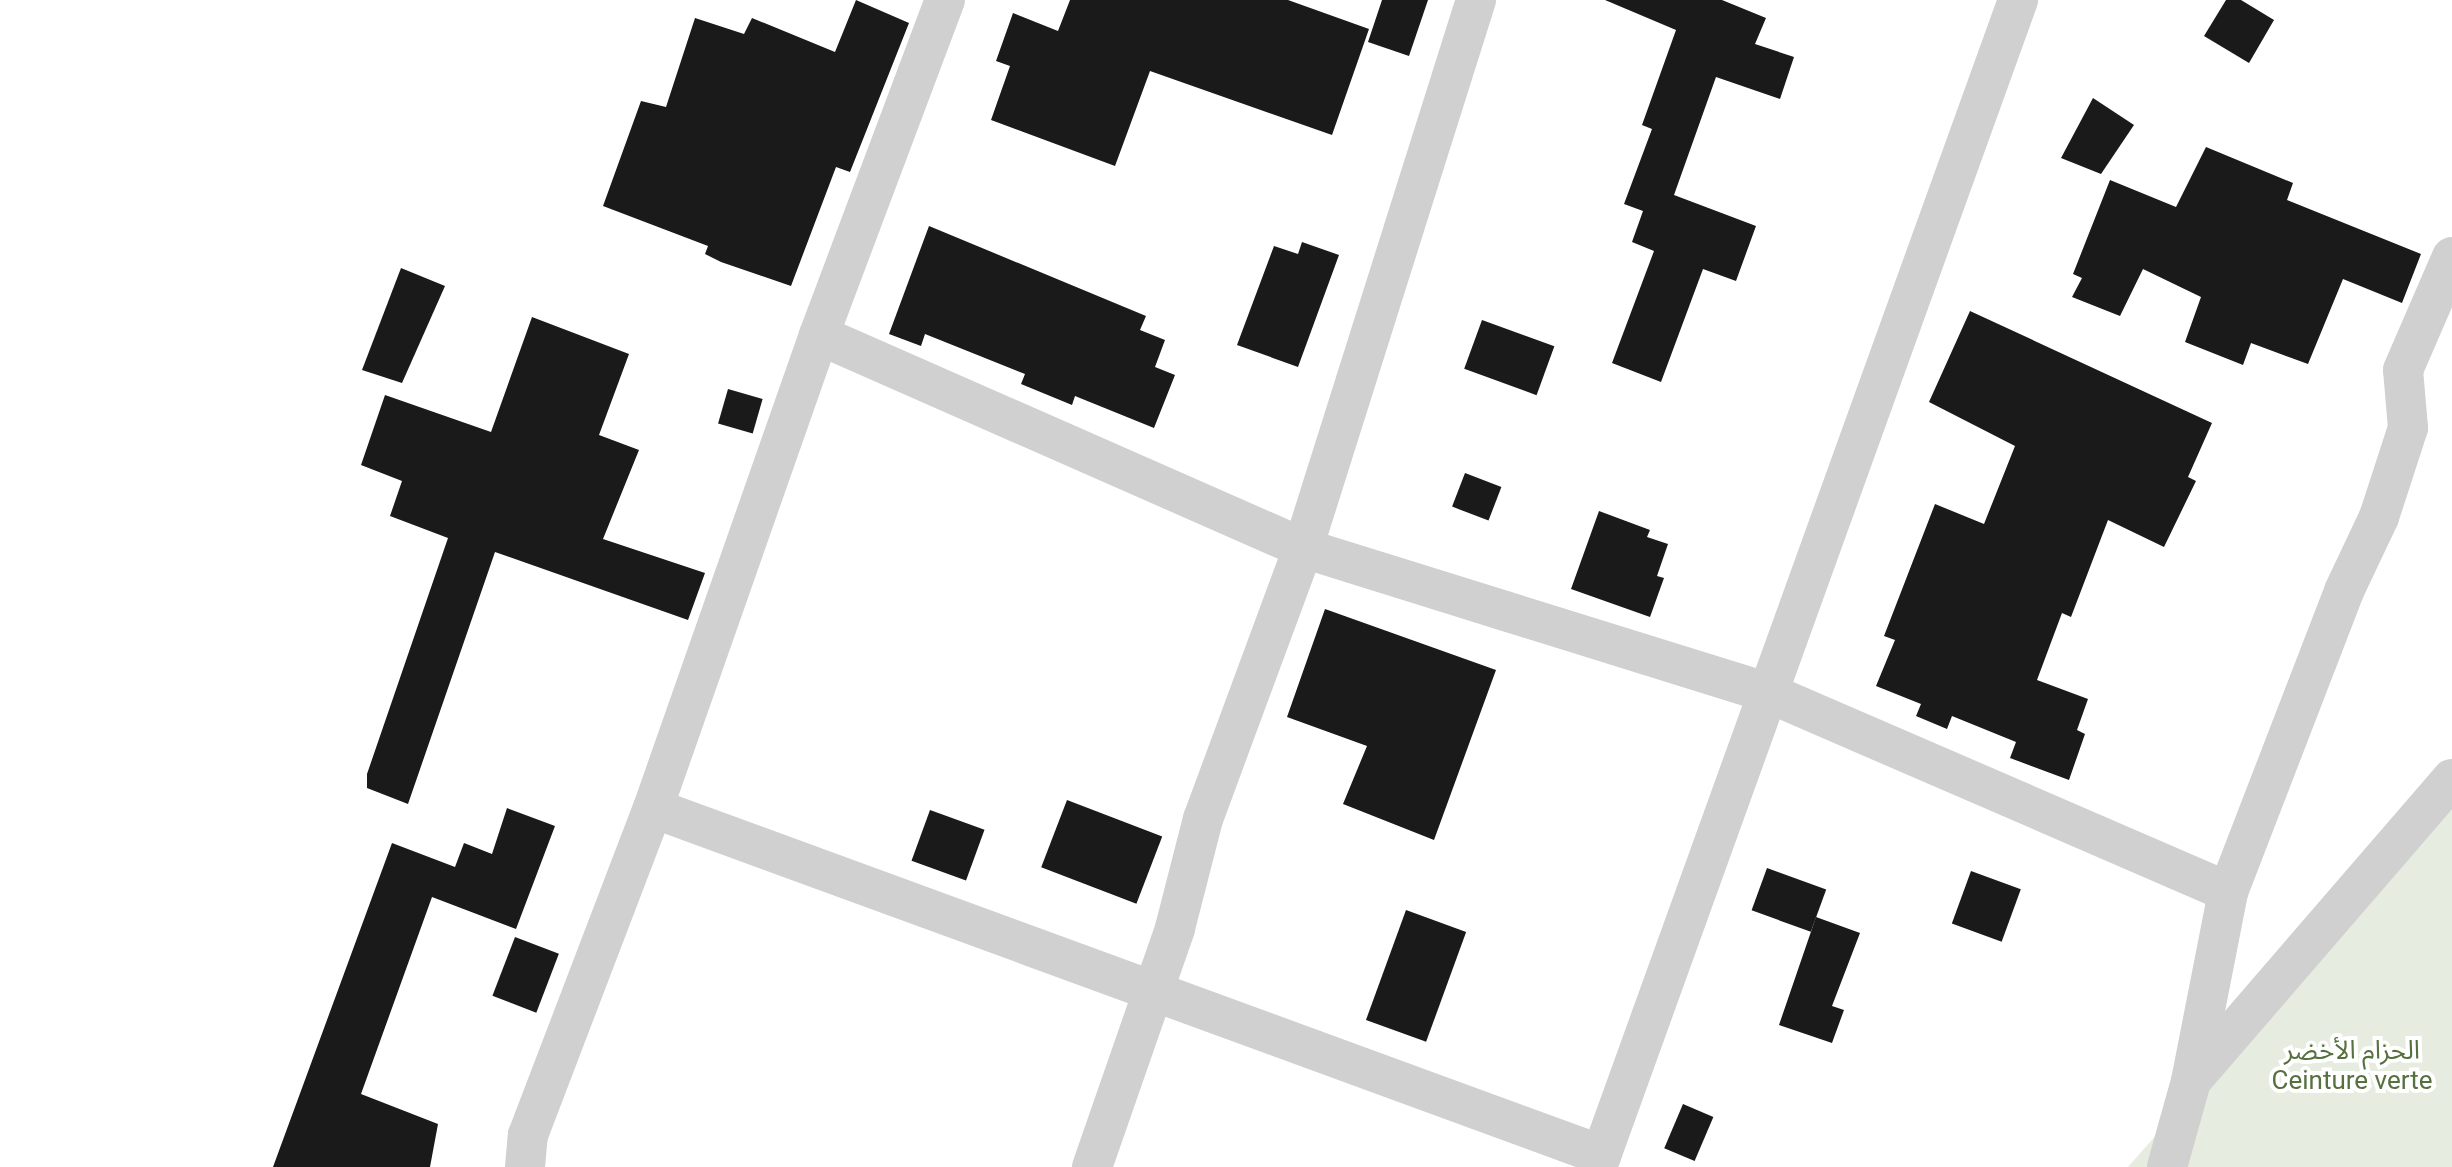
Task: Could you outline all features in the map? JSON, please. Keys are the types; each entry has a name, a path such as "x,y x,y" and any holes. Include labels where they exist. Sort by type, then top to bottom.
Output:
{"street":[{"path":"525,1167 528,1135 653,808 819,335 945,0"},
{"path":"1092,1167 1175,928 1203,819 1303,548 1476,0"},
{"path":"653,808 1151,990 1599,1161 1771,694 2018,0"},
{"path":"2167,1167 2191,1081 2228,892 2344,591 2379,517 2408,428 2403,370 2452,257"},
{"path":"819,335 1303,548 1771,694 2228,892"},
{"path":"2191,1081 2452,779"}],"green space":[{"name":"الحزام الأخضر Ceinture verte","path":"2452,801 2452,1167 2128,1167"}],"building":[{"path":"856,0 909,23 850,172 836,167 791,286 721,262 705,254 708,246 603,206 641,101 666,107 695,18 744,34 752,18 835,52"},
{"path":"1070,0 1288,0 1369,29 1332,135 1150,71 1115,166 991,120 1010,66 996,61 1013,13 1058,31"},
{"path":"1382,0 1428,0 1409,56 1368,42"},
{"path":"1605,0 1722,0 1766,18 1755,44 1794,57 1780,99 1716,77 1674,195 1756,226 1736,281 1703,269 1661,382 1612,363 1654,251 1632,242 1643,211 1624,204 1652,129 1642,125 1676,30"},
{"path":"2226,0 2241,0 2274,20 2249,63 2204,36"},
{"path":"2093,98 2134,125 2101,174 2061,158"},
{"path":"2206,147 2293,183 2287,200 2421,254 2402,303 2343,279 2308,364 2251,343 2243,365 2185,342 2201,297 2143,269 2120,316 2072,297 2082,278 2073,274 2110,180 2176,207"},
{"path":"929,226 1146,316 1140,330 1165,340 1155,367 1175,375 1154,428 1075,396 1072,405 1021,384 1025,374 925,334 921,346 889,334"},
{"path":"1302,242 1339,255 1298,367 1237,345 1274,246 1298,254"},
{"path":"401,268 445,286 402,383 362,370"},
{"path":"1970,311 2212,423 2188,477 2196,481 2164,547 2108,520 2071,617 2062,613 2037,680 2088,699 2077,730 2085,734 2069,780 2010,758 2016,742 1952,716 1947,729 1916,716 1921,704 1876,686 1895,640 1884,636 1935,504 1984,524 2015,446 1929,402"},
{"path":"532,317 629,354 599,435 639,450 603,539 705,573 688,620 495,552 408,804 367,788 367,774 448,538 390,516 402,481 361,465 385,395 491,432"},
{"path":"1482,320 1554,346 1537,395 1464,369"},
{"path":"728,389 763,399 753,434 718,424"},
{"path":"1465,473 1501,487 1489,521 1452,507"},
{"path":"1599,511 1650,530 1647,537 1668,544 1657,576 1664,578 1650,617 1571,589"},
{"path":"1325,609 1496,670 1434,840 1343,804 1367,746 1287,717"},
{"path":"1067,800 1162,837 1136,904 1041,867"},
{"path":"507,808 555,826 516,929 432,897 361,1094 438,1124 430,1167 273,1167 392,843 455,867 464,843 492,854"},
{"path":"930,810 985,830 966,881 912,861"},
{"path":"1767,868 1826,890 1811,932 1752,910"},
{"path":"1971,871 2021,889 2002,942 1952,924"},
{"path":"1406,910 1466,932 1426,1042 1366,1020"},
{"path":"1816,917 1860,933 1832,1006 1844,1010 1832,1043 1779,1025"},
{"path":"515,937 559,954 536,1013 492,996"},
{"path":"1683,1104 1713,1117 1695,1161 1664,1148"}]}
